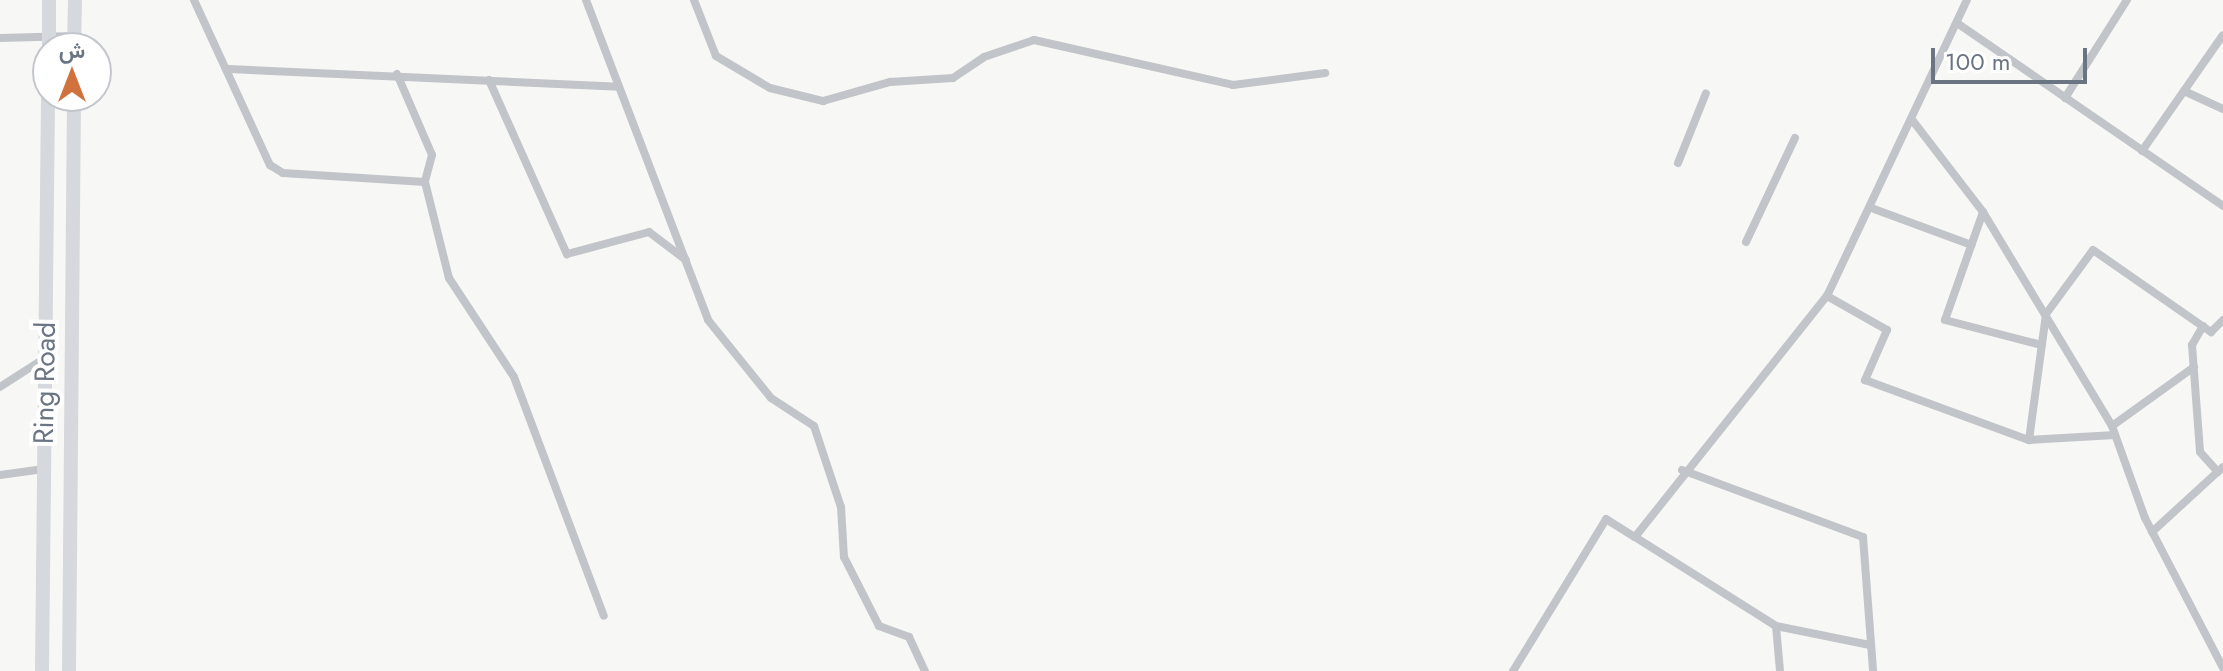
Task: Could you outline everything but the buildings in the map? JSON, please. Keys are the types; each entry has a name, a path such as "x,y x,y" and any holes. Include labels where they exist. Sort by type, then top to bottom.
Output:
{"main road":[{"path":"49,0 49,32"},
{"path":"74,32 75,0"},
{"name":"Ring Road","path":"42,671 48,112"},
{"name":"Ring Road","path":"69,671 74,112"}],"street":[{"path":"194,0 195,16 229,69 270,165 283,173 425,182"},
{"path":"586,0 690,263 708,320 771,398 814,426 841,507 844,557 879,626 909,637 925,671"},
{"path":"694,0 716,56 770,88 823,101 904,79 953,78 1034,40 1233,85 1325,73"},
{"path":"1635,537 1682,470 1827,296 1874,209 1967,0"},
{"path":"2065,98 2127,0"},
{"path":"1957,23 2223,206"},
{"path":"2142,151 2223,35"},
{"path":"0,38 32,41"},
{"path":"229,69 397,74 619,87"},
{"path":"397,74 432,155 425,182 449,278 514,377 604,616"},
{"path":"489,80 567,254 649,232 664,237 690,263"},
{"path":"2184,91 2223,109"},
{"path":"1678,163 1706,93"},
{"path":"1913,121 1983,212 2113,430 2152,532 2223,668"},
{"path":"1746,242 1795,138"},
{"path":"1874,209 1972,245"},
{"path":"1983,212 1945,320 2042,345"},
{"path":"2029,440 2046,314 2093,250 2211,332 2223,320"},
{"path":"1827,296 1887,330 1865,380 2029,440 2113,430 2194,367"},
{"path":"2152,532 2220,469 2200,452 2192,345 2203,326"},
{"path":"0,387 45,358"},
{"path":"0,475 44,469"},
{"path":"1682,470 1863,537 1873,671"},
{"path":"1513,671 1606,519 1776,626 1870,645"},
{"path":"1776,626 1780,671"}]}
